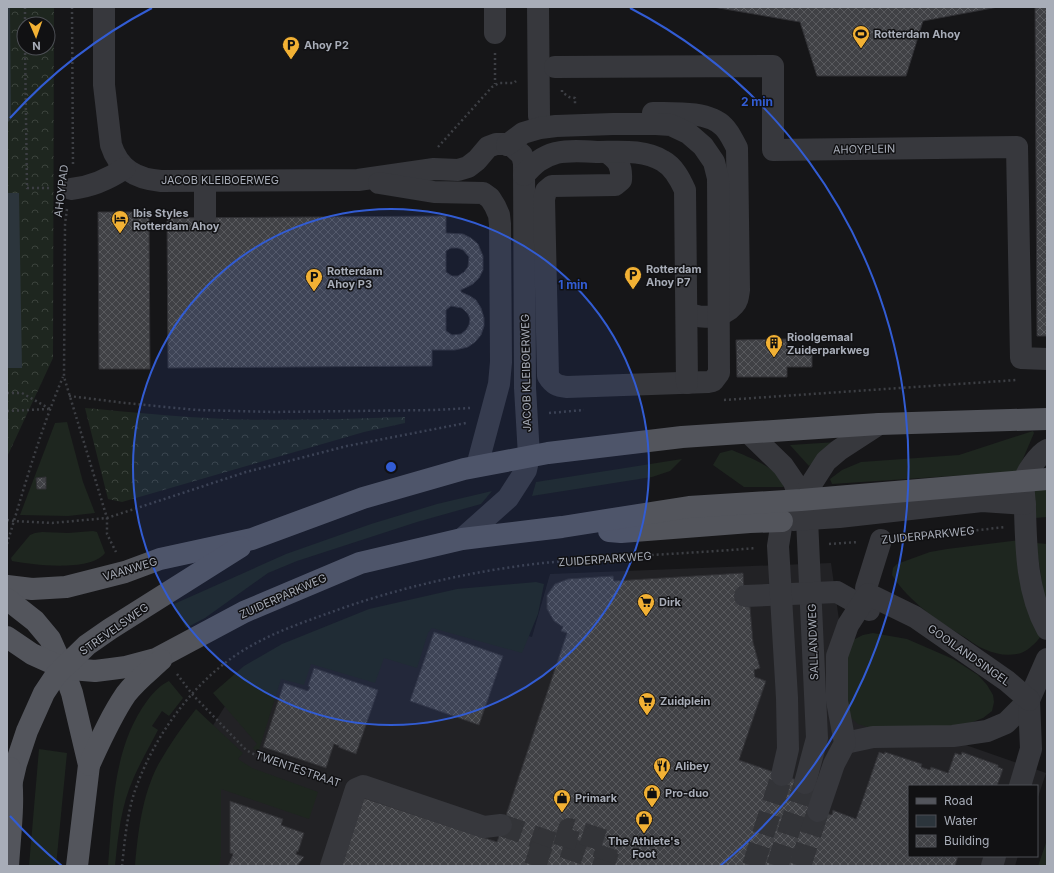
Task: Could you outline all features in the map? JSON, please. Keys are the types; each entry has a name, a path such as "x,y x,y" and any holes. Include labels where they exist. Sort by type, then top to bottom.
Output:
{"main road":[{"path":"252,539 363,498 477,466 529,456 682,437 749,432 879,424 1047,419"},
{"name":"ZUIDERPARKWEG","path":"7,637 32,654 63,668 95,671 111,670 142,663 168,654 244,612 360,563 462,539 562,527 689,507 804,510 1024,480 1047,480"},
{"path":"562,527 621,532 782,521"},
{"name":"VAANWEG","path":"7,586 32,589 66,587 125,572 160,559 252,539"},
{"name":"STREVELSWEG","path":"12,781 16,764 32,718 51,681 63,668 87,646 110,629 177,588 252,539"},
{"path":"7,599 35,621 50,639 63,668 79,719 89,765 77,866"},
{"name":"ZUIDERPARKWEG","path":"89,765 111,719 126,694 168,654"},
{"name":"STREVELSWEG","path":"7,755 12,781 12,811 8,866"}],"street":[{"name":"JACOB KLEIBOERWEG","path":"104,7 104,85 111,145 118,160 125,168 135,175 150,180 358,180 434,170 458,170 468,167 477,160 488,147 503,144 512,146 522,155 524,178 525,388 529,456 526,470 508,498 462,539"},
{"path":"495,7 495,33"},
{"path":"538,7 544,61 539,116"},
{"name":"AHOYPLEIN","path":"544,61 772,66 774,150 1018,147 1021,358 1047,359"},
{"path":"503,144 508,132 517,124 539,116 599,113 682,113 712,119 724,127 731,136 737,148 739,290 744,301 719,314 707,317 698,317 687,312"},
{"path":"503,144 523,133 540,128 572,125 634,124 656,124 671,125 688,133 703,146 714,162 718,178 719,373 708,382 566,387 557,386 548,376 544,199 546,191 552,186 615,185 621,180 622,172 619,163 613,156 616,152 635,146 637,141 637,129 634,124"},
{"path":"524,178 538,160 557,153 575,151 616,152 649,155 665,161 678,174 685,190 688,383"},
{"path":"71,189 80,188 106,179 125,168"},
{"name":"JACOB KLEIBOERWEG","path":"358,180 434,192 507,194 514,191 524,178"},
{"path":"205,181 205,217"},
{"path":"477,466 494,406 499,384 501,362 500,224 499,215 495,206 490,198 483,193"},
{"path":"782,775 788,749 787,698 778,546 782,521 804,510 826,461 839,450 879,424"},
{"name":"SALLANDWEG","path":"749,432 783,466 794,482 804,510 810,545 817,738 805,783"},
{"path":"1047,450 1032,466 1024,480 1029,575 1035,600 1041,618 1047,629"},
{"name":"ZUIDERPARKWEG","path":"804,510 863,514 982,501 1024,480"},
{"name":"ZUIDERPARKWEG","path":"982,501 1025,515"},
{"path":"869,600 866,588 881,540"},
{"name":"GOOILANDSINGEL","path":"744,596 837,592 869,600 915,617 1007,681 1029,700"},
{"name":"SALLANDWEG","path":"845,743 837,701 837,656 848,625 869,600"},
{"path":"818,811 834,764 845,743 873,737 953,736 987,731 1006,723 1029,700 1047,659"},
{"path":"1020,785 1031,749 1029,700"},
{"path":"331,866 356,789 363,786 484,826 501,825"}],"path":[{"name":"AHOYPAD","path":"64,377 50,409 14,521 52,523 107,518 64,377 65,224 74,176 72,7"},
{"path":"434,170 434,154 436,150 495,84 495,33"},
{"path":"25,56 27,188"},
{"path":"495,84 515,82 518,69 544,61"},
{"path":"931,386 1022,380"},
{"path":"7,394 22,393 50,409"},
{"path":"70,396 198,410 273,412 436,410 494,406"},
{"path":"7,411 50,409"},
{"path":"561,409 567,412"},
{"name":"ZUIDERPARKWEG","path":"810,545 881,540 1025,515"},
{"path":"7,520 14,521 7,544"},
{"name":"ZUIDERPARKWEG","path":"192,694 222,666 258,642 309,620 356,603 404,590 467,576 543,563 778,546"},
{"path":"122,866 129,812 136,786 143,769 173,718 192,694"},
{"name":"TWENTESTRAAT","path":"192,694 246,750 261,758 356,789"}],"shaded area":[{"path":"831,563 851,705 1046,773 1038,797 1038,785 908,785 908,857 1018,857 1015,866 173,866 205,738 232,695 284,662 458,616 532,637 550,574"}],"green space":[{"path":"7,7 54,7 54,16 16,16 16,56 54,56 53,358 7,457"},
{"path":"85,408 172,416 248,420 405,417 405,423 364,432 122,502 108,499"},
{"path":"67,422 83,482 95,513 68,516 20,515 55,423"},
{"path":"1033,431 1034,433 1019,468 1014,475 997,473 832,484 830,479 842,470 861,462 959,455"},
{"path":"837,442 809,466 790,445"},
{"path":"732,450 770,469 781,480 784,487 744,487 713,465 720,453"},
{"path":"682,459 670,471 652,477 532,496 536,482"},
{"path":"1047,488 1047,517 1035,518 1035,490"},
{"path":"492,491 481,504 417,522 297,561 268,573 205,618 186,628 174,604 286,554 371,524 437,504"},
{"path":"97,532 105,553 98,559 88,563 61,566 12,561 11,558 30,535 35,533"},
{"path":"1021,540 1041,636 1024,652 1013,655 988,651 977,646 945,625 916,603 892,575 893,568 897,564 930,552"},
{"path":"1036,543 1047,544 1047,616"},
{"path":"536,582 544,584 538,614 522,653 432,628 428,633 417,668 384,658 375,683 311,664 304,685 281,679 258,753 253,748 257,744 213,693 244,666 282,644 369,609 457,589"},
{"path":"873,633 907,639 953,659 978,675 993,695 994,702 992,711 983,718 965,725 881,731 858,724 847,714 841,670 853,640 863,635"},
{"path":"169,681 183,698 169,716 162,711 152,726 158,730 140,765 126,798 117,843 115,866 108,866 116,780 127,739 135,720 151,695"},
{"path":"196,709 243,753 238,759 252,768 318,792 309,819 221,789 221,857 218,866 135,866 144,802 148,789 158,765 167,750"},
{"path":"39,749 67,753 56,866 29,866"},
{"path":"1047,840 1047,866 1038,866"}],"water":[{"path":"7,7 10,7 11,119 7,123"},
{"path":"7,193 19,193 22,368 7,368"}],"building":[{"name":"Rotterdam Ahoy","path":"713,7 998,7 923,21 906,76 817,76 800,22"},
{"path":"1035,7 1047,7 1047,336 1037,336"},
{"path":"98,212 149,212 150,369 99,369"},
{"name":"Rotterdam Ahoy P3","path":"446,216 446,233 463,234 471,238 478,244 483,256 483,270 479,278 473,284 461,290 461,292 476,300 481,308 484,318 484,326 481,335 468,347 455,350 432,350 432,366 168,368 167,218","holes":["451,248 463,250 469,257 468,267 458,276 452,276 446,272 446,251","451,306 462,308 468,314 470,319 469,325 461,334 452,335 446,331 446,310"]},
{"name":"Rioolgemaal Zuiderparkweg","path":"787,339 787,349 812,349 812,367 787,367 787,377 737,377 736,340"},
{"path":"46,477 46,489 37,489 36,478"},
{"name":"Zuidplein","path":"743,573 745,606 750,607 753,642 760,668 754,670 755,677 766,681 739,760 817,787 810,808 832,815 833,810 856,819 879,752 884,754 885,752 922,764 921,767 930,770 931,767 948,773 955,753 961,755 962,752 998,765 998,767 1003,769 997,785 908,785 908,857 958,857 955,866 338,866 361,797 497,842 567,633 561,631 563,627 554,621 547,609 547,595 555,584 568,579 613,576 614,581"},
{"path":"434,632 503,656 479,725 410,701"},
{"path":"314,668 378,690 356,754 334,744 326,768 263,747 284,683 308,691 310,687 308,686"},
{"path":"230,801 283,819 281,825 304,833 296,854 304,857 297,866 228,866 233,854 230,853"}],"tunnel":[{"path":"753,866 782,775"},
{"path":"777,866 805,783"},
{"path":"800,866 818,811"},
{"path":"501,825 619,866"},
{"path":"564,847 569,829 609,842 603,860"},
{"path":"535,866 544,840"}],"place":[{"name":"Rotterdam Ahoy","path":"861,49"},
{"name":"Ahoy P2","path":"291,60"},
{"name":"Ibis Styles Rotterdam Ahoy","path":"120,234"},
{"name":"Rotterdam Ahoy P7","path":"633,290"},
{"name":"Rotterdam Ahoy P3","path":"314,292"},
{"name":"Rioolgemaal Zuiderparkweg","path":"774,358"},
{"name":"Dirk","path":"646,617"},
{"name":"Zuidplein","path":"647,716"},
{"name":"Alibey","path":"662,781"},
{"name":"Pro-duo","path":"652,808"},
{"name":"Primark","path":"562,813"},
{"name":"The Athlete's Foot","path":"644,834"}]}
